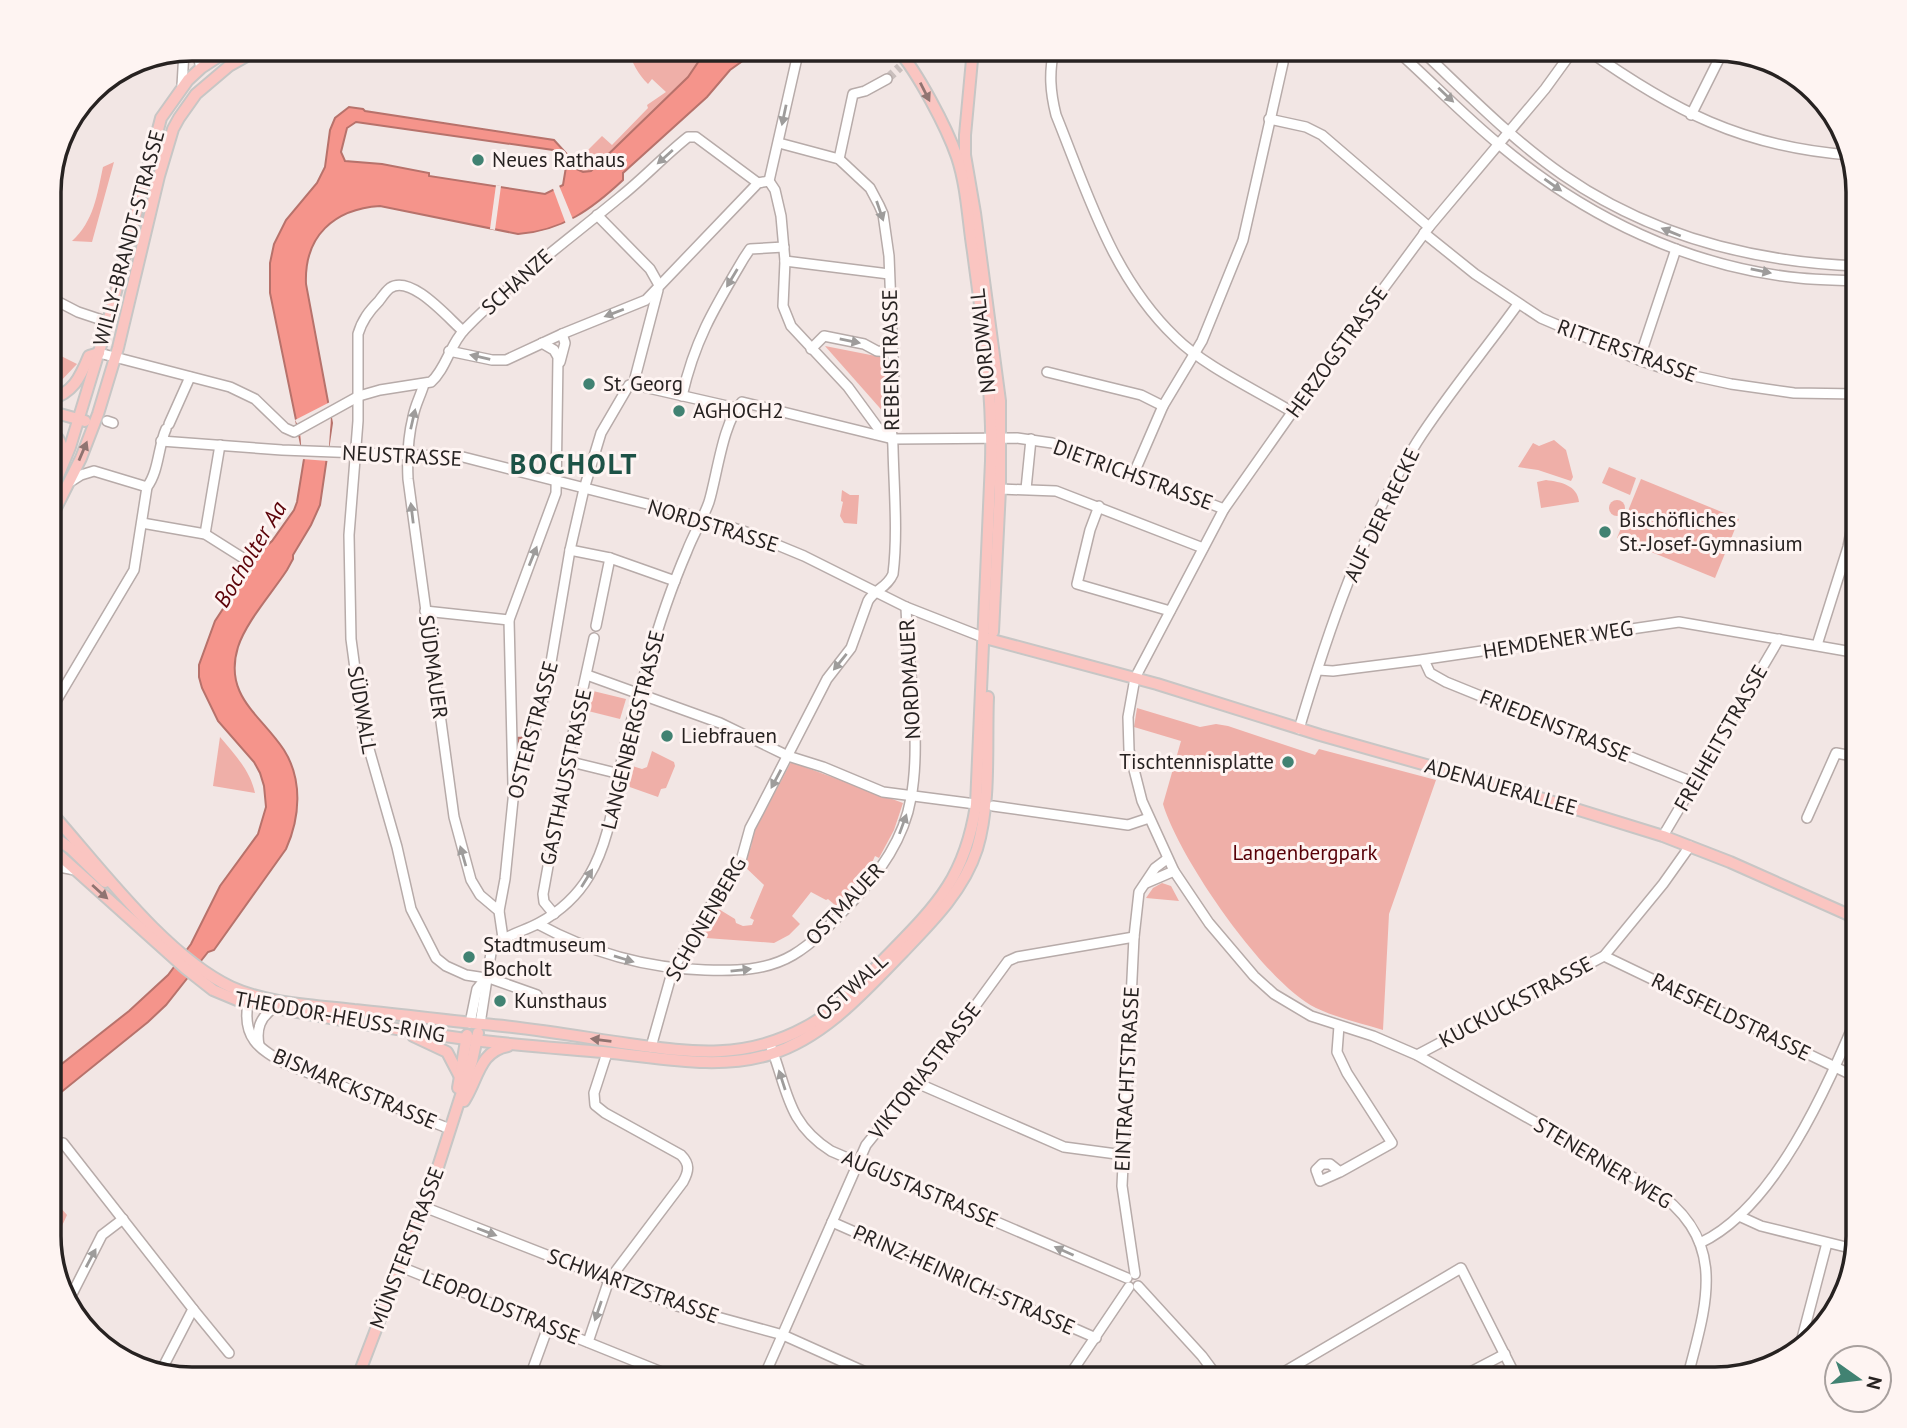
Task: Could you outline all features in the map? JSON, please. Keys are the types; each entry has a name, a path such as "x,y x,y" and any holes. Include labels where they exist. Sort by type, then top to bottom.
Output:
{"main road":[{"name":"NORDWALL","path":"974,61 966,117 965,155 997,372 989,639"},
{"name":"WILLY-BRANDT-STRASSE","path":"62,469 108,322 161,118 182,86 210,62"},
{"path":"196,94 236,62"},
{"name":"NORDWALL","path":"905,62 957,156 963,185 986,349 1000,489 989,639"},
{"path":"196,94 201,68"},
{"name":"WILLY-BRANDT-STRASSE","path":"62,496 95,423 116,358 169,140 178,118 196,94"},
{"path":"943,126 955,127 966,117"},
{"path":"62,395 79,381 89,356 99,353"},
{"path":"62,414 95,423"},
{"path":"62,446 65,462"},
{"path":"989,639 1135,678"},
{"name":"OSTWALL","path":"473,1032 576,1037 713,1053 771,1048 801,1041 833,1020 930,924 956,891 972,862 981,833 984,806 989,639"},
{"name":"ADENAUERALLEE","path":"1135,678 1663,836 1846,914"},
{"name":"THEODOR-HEUSS-RING","path":"62,825 171,951"},
{"path":"62,843 136,909"},
{"name":"THEODOR-HEUSS-RING","path":"62,858 222,995 248,1003 394,1028"},
{"name":"THEODOR-HEUSS-RING","path":"201,975 261,996 473,1032"},
{"path":"394,1028 418,1026 473,1032"},
{"path":"394,1028 447,1052 459,1075"},
{"name":"OSTWALL","path":"473,1032 521,1044 719,1062 745,1060 771,1048"},
{"name":"MÜNSTERSTRASSE","path":"455,1115 459,1075 473,1032"},
{"name":"MÜNSTERSTRASSE","path":"364,1367 455,1115 473,1032"},
{"name":"OSTWALL","path":"455,1115 469,1094 485,1058 502,1047 521,1044"}],"street":[{"path":"1052,61 1050,93 1056,115 1111,252 1132,285 1176,339 1195,354 1292,412"},
{"path":"1408,61 1498,144 1572,198 1624,227 1697,257 1798,278 1846,280"},
{"path":"1433,61 1509,132 1561,174 1600,199 1682,236 1732,251 1801,263 1846,265"},
{"name":"HERZOGSTRASSE","path":"1135,678 1224,509 1426,230 1545,89 1565,61"},
{"path":"1604,61 1691,115 1752,139 1816,153 1840,154"},
{"path":"1691,115 1718,61"},
{"path":"182,86 183,62"},
{"path":"199,62 201,68"},
{"path":"796,62 769,181 779,204 784,247 783,306 795,333 848,387 878,428 893,439"},
{"path":"1134,473 1163,406 1195,354 1215,313 1243,240 1283,63"},
{"path":"839,159 853,94 887,79"},
{"name":"RITTERSTRASSE","path":"1269,119 1306,127 1322,135 1426,230 1518,304 1564,329 1639,360 1699,378 1794,393 1846,394"},
{"name":"SCHANZE","path":"424,384 436,377 463,331 545,257 637,183 688,137 696,137 758,183"},
{"name":"REBENSTRASSE","path":"779,143 839,159 870,188 879,205 887,236 894,385 888,394 888,416 893,439 894,566 890,582 876,592"},
{"path":"449,351 501,361 646,300 758,183 769,181"},
{"path":"597,215 650,270 659,285"},
{"path":"682,396 700,335 750,249 784,247"},
{"path":"1639,360 1676,249"},
{"path":"785,261 889,274"},
{"name":"SÜDWALL","path":"463,331 418,290 406,285 390,289 365,316 358,334 357,454 349,535 349,597 356,683 366,739 397,847 411,909 427,943 436,958 446,966 466,975 486,978 537,995"},
{"name":"DIETRICHSTRASSE","path":"659,285 635,378 644,387 893,439 1031,439 1071,449 1224,509"},
{"path":"62,304 108,322"},
{"name":"AUF DER RECKE","path":"1318,670 1341,601 1371,528 1399,474 1418,441 1518,304"},
{"path":"558,370 565,343 562,334"},
{"path":"811,349 824,336 864,344 877,351 893,352"},
{"path":"514,790 509,620 556,494 558,357 554,350 542,343"},
{"path":"99,353 230,387 247,395 290,431 298,430 359,397 380,390 424,384"},
{"path":"1047,372 1141,395 1163,406"},
{"path":"62,691 134,570 147,487 152,480 161,441 190,377"},
{"name":"SÜDMAUER","path":"424,384 413,414 407,454 408,479 448,781 459,841 475,888 499,911"},
{"name":"OSTERSTRASSE","path":"499,911 514,790 535,731 550,674 570,550 584,489 601,433 629,385"},
{"name":"LANGENBERGSTRASSE","path":"503,938 538,924 571,900 583,886 597,860 606,838 653,645 676,577 708,505 739,405"},
{"path":"1026,489 1031,439"},
{"name":"NEUSTRASSE","path":"161,441 329,453 463,457 584,489"},
{"path":"205,534 220,445"},
{"path":"68,483 94,471 147,487"},
{"name":"NORDSTRASSE","path":"584,489 702,518 769,541 876,592"},
{"path":"1000,489 1056,491 1203,548"},
{"path":"1099,506 1090,530 1077,584 1170,611"},
{"path":"142,523 205,534 243,558"},
{"path":"570,550 610,558 676,577"},
{"path":"1817,645 1846,553"},
{"path":"597,626 610,558"},
{"name":"SCHONENBERG","path":"651,1047 673,969 717,895 740,864 750,828 827,679 851,648 868,601 876,592"},
{"name":"NORDMAUER","path":"876,592 906,607 914,731 912,796"},
{"path":"906,607 989,639"},
{"path":"425,611 509,620"},
{"name":"HEMDENER WEG","path":"1318,670 1333,671 1424,660 1679,622 1846,651"},
{"name":"GASTHAUSSTRASSE","path":"554,914 544,902 543,894 567,761 594,638"},
{"name":"FREIHEITSTRASSE","path":"1663,836 1779,639"},
{"name":"FRIEDENSTRASSE","path":"1424,660 1430,673 1446,682 1695,783"},
{"path":"1299,729 1318,670"},
{"path":"587,675 720,723 788,756 823,767 883,792 1128,824 1149,818"},
{"name":"STENERNER WEG","path":"1135,678 1128,717 1129,750 1134,775 1149,818 1174,871 1209,923 1254,976 1294,1007 1417,1055 1670,1200 1689,1222 1700,1243"},
{"path":"1807,818 1836,753 1846,755"},
{"path":"567,761 620,774"},
{"name":"OSTMAUER","path":"538,924 618,958 673,969 733,971 778,962 806,947 860,893 886,860 904,824 912,796"},
{"name":"KUCKUCKSTRASSE","path":"1417,1055 1604,956 1663,884 1690,846"},
{"name":"EINTRACHTSTRASSE","path":"1132,1282 1123,1200 1137,900 1144,884 1167,859"},
{"path":"62,867 76,870"},
{"path":"1144,884 1174,871"},
{"path":"473,1032 477,989 486,978 491,953 503,938 499,911"},
{"name":"VIKTORIASTRASSE","path":"768,1367 873,1134 917,1083 1008,961 1017,957 1134,937"},
{"name":"RAESFELDSTRASSE","path":"1604,956 1846,1073"},
{"name":"BISMARCKSTRASSE","path":"248,1003 248,1031 260,1047 286,1065 450,1129"},
{"name":"BISMARCKSTRASSE","path":"260,1047 260,1025 274,1007"},
{"path":"1339,1026 1337,1052 1347,1073 1392,1143 1340,1172"},
{"path":"1690,1367 1703,1322 1707,1294 1706,1266 1700,1243 1718,1234 1739,1216 1766,1184 1798,1138 1846,1042"},
{"name":"AUGUSTASTRASSE","path":"771,1048 798,1121 813,1139 831,1151 1132,1282"},
{"path":"588,1342 609,1280 683,1182 689,1168 681,1154 605,1113 596,1105 594,1093 607,1052"},
{"path":"917,1083 1064,1147 1124,1155"},
{"path":"62,1143 229,1353"},
{"name":"SCHWARTZSTRASSE","path":"424,1207 677,1306 783,1335 854,1367"},
{"path":"1739,1216 1761,1226 1845,1247"},
{"path":"74,1291 102,1235 123,1219"},
{"name":"PRINZ-HEINRICH-STRASSE","path":"832,1222 1096,1338"},
{"path":"1803,1333 1827,1243"},
{"name":"LEOPOLDSTRASSE","path":"401,1267 649,1367"},
{"path":"1292,1367 1461,1268 1511,1367"},
{"path":"1075,1367 1132,1282 1210,1367"},
{"path":"165,1364 193,1309"},
{"path":"533,1367 548,1327"},
{"path":"1480,1367 1505,1354"}],"green space":[{"path":"633,62 700,62 670,98 591,171 583,172 574,168 575,163 602,136 612,145 648,108 647,105 666,92 652,79 648,84"},
{"path":"114,162 92,242 72,241 90,216 103,167"},
{"path":"825,346 886,358 886,415"},
{"path":"62,356 77,364 62,380"},
{"path":"1554,440 1566,450 1573,477 1571,481 1538,470 1518,467 1533,443 1539,446"},
{"path":"1609,467 1636,478 1630,495 1602,483"},
{"path":"1641,479 1739,519 1715,578 1617,538"},
{"path":"1546,480 1563,483 1572,488 1579,502 1541,508 1537,482"},
{"path":"842,490 850,495 859,495 857,524 844,523 840,516"},
{"path":"1617,500 1623,502 1623,514 1617,516 1611,514 1609,508 1611,502"},
{"path":"589,690 626,699 620,719 584,710"},
{"name":"Langenbergpark","path":"1137,708 1200,727 1216,724 1228,726 1315,755 1319,749 1436,780 1389,914 1383,1030 1324,1012 1295,994 1249,947 1226,917 1186,855 1163,804 1181,741 1134,727"},
{"path":"220,737 246,770 255,793 213,786"},
{"path":"652,751 674,762 675,766 666,788 661,789 658,797 624,785 629,765 642,769 647,767"},
{"path":"791,762 903,803 894,830 879,858 875,856 870,867 836,906 828,899 811,892 792,916 800,924 789,935 774,943 706,938 701,935 717,908 735,919 736,923 743,926 752,925 754,920 750,918 764,885 742,864 751,847 753,834"},
{"path":"1162,883 1171,886 1179,901 1146,898 1153,888"},
{"path":"62,1209 67,1215 62,1226"}],"shaded area":[{"path":"698,62 742,62 623,173 623,180 588,209 562,223 518,234 380,206 364,208 336,219 316,239 310,252 306,284 332,423 320,505 287,570 242,637 235,664 240,692 284,750 294,774 297,812 291,837 286,849 214,950 208,952 166,1005 62,1091 62,1064 129,1011 168,975 191,944 220,886 258,834 266,807 260,773 254,762 218,721 202,688 199,665 215,621 297,502 304,459 270,293 270,263 274,244 286,220 317,183 325,167 330,130 335,118 349,107 554,140 575,163 574,168 583,172 591,171 688,77","holes":["356,122 553,150 566,167 563,185 545,194 429,176 429,173 382,164 345,161 341,152 347,128"]}],"pier":[{"path":"558,183 574,222 566,224 552,186"},
{"path":"496,185 501,186 495,230 490,229"},
{"path":"332,401 328,461 302,459 300,429 295,420"}],"waterway":[{"path":"518,753 518,738 525,734"}],"tunnel":[{"path":"887,79 900,67"}],"place":[{"name":"Neues Rathaus","path":"478,160"},
{"name":"St. Georg","path":"589,384"},
{"name":"AGHOCH2","path":"679,411"},
{"name":"Bischöfliches St.-Josef-Gymnasium","path":"1605,532"},
{"name":"Liebfrauen","path":"667,736"},
{"name":"Tischtennisplatte","path":"1288,762"},
{"name":"Stadtmuseum Bocholt","path":"469,957"},
{"name":"Kunsthaus","path":"500,1001"}],"district":[{"name":"BOCHOLT","path":"574,464"}],"water label":[{"name":"Bocholter Aa","path":"250,554"}]}
